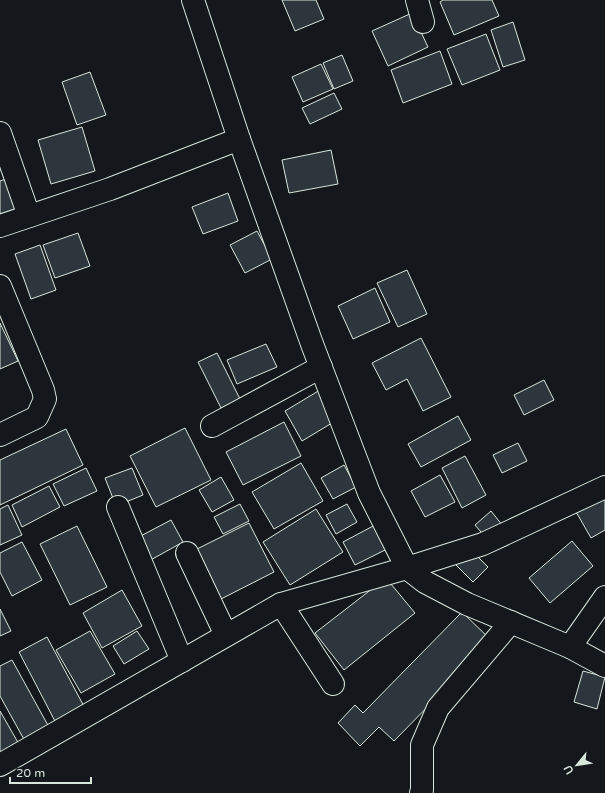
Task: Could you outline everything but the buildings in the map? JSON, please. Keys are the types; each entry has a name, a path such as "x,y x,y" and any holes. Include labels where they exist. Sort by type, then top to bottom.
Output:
{"street":[{"path":"194,0 239,139 321,367 369,493 407,568 425,582 467,604 570,647 605,666"},
{"path":"417,0 423,22"},
{"path":"0,133 29,216"},
{"path":"0,226 110,189 239,139"},
{"path":"0,286 43,390 45,399 37,417 0,434"},
{"path":"212,426 321,367"},
{"path":"0,765 281,604 407,568 483,544 605,487"},
{"path":"118,507 182,661"},
{"path":"187,553 226,635"},
{"path":"570,647 605,597"},
{"path":"281,604 333,684"},
{"path":"421,793 422,745 438,708 511,622"}]}
